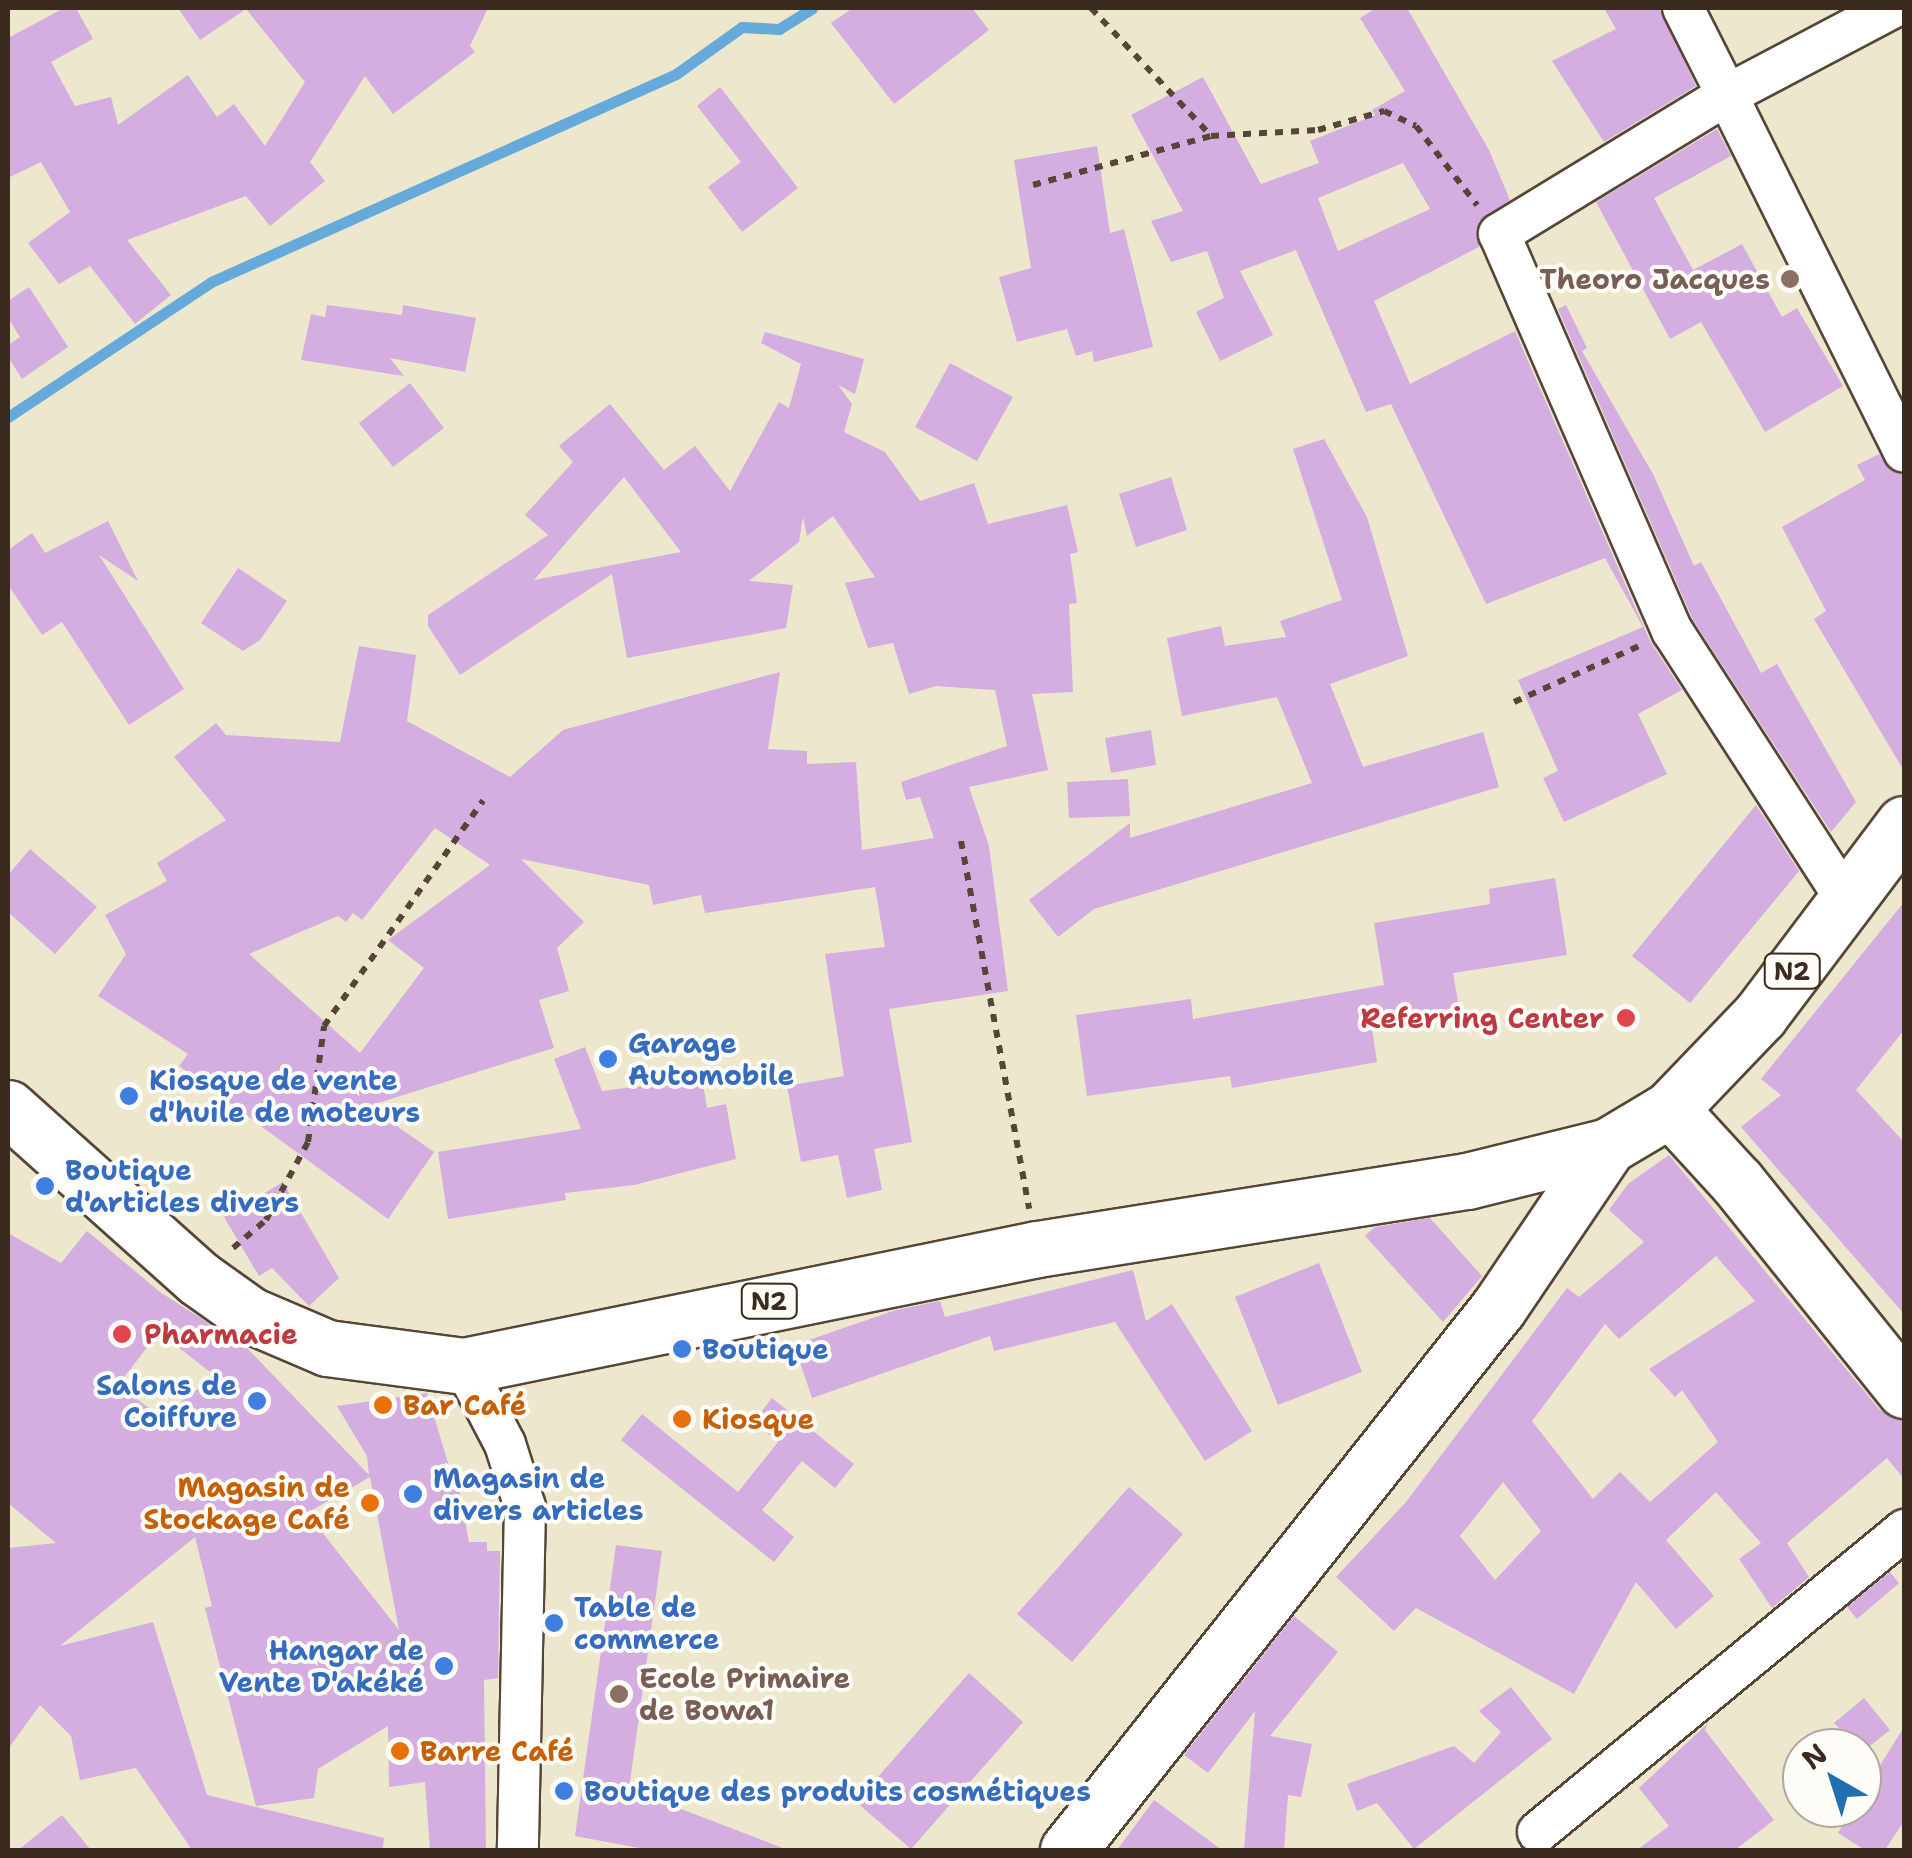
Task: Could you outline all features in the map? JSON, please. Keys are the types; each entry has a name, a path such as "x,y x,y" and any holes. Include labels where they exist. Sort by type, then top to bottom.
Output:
{"main road":[{"name":"N2","path":"8,1108 198,1278 250,1315 327,1348 464,1366 1037,1249 1467,1181 1608,1146 1670,1109 1760,1014 1904,824"},
{"path":"1670,1109 1738,1182 1904,1390"},
{"path":"1068,1850 1499,1308 1608,1146"}],"street":[{"path":"1683,8 1904,451"},
{"path":"1845,898 1672,631 1499,234 1727,95 1892,8"},
{"path":"464,1366 505,1444 525,1507 518,1850"},
{"path":"1538,1832 1904,1530"}],"path":[{"path":"1091,8 1211,136"},
{"path":"1033,185 1211,136 1318,130 1384,111 1416,126 1499,234"},
{"path":"1514,702 1672,631"},
{"path":"198,1278 266,1220 308,1142 324,1026 483,801"},
{"path":"961,840 1037,1249"}],"building":[{"path":"64,8 76,8 93,39 51,62 75,106 111,97 118,125 188,75 217,117 234,104 265,146 305,82 246,9 200,40 178,8 488,8 470,46 475,52 393,114 365,76 310,162 325,181 270,226 246,196 127,240 171,295 135,324 90,266 59,284 28,243 70,212 41,162 8,178 8,38"},
{"path":"853,8 972,8 989,30 894,104 831,23"},
{"path":"1376,8 1407,8 1489,150 1510,200 1479,221 1479,247 1374,301 1410,384 1515,331 1650,641 1682,690 1638,714 1667,774 1564,822 1543,778 1558,771 1518,680 1643,627 1605,558 1486,604 1391,404 1366,412 1296,250 1240,271 1273,335 1220,361 1196,312 1224,298 1207,251 1171,262 1151,221 1183,211 1131,115 1203,77 1261,184 1319,163 1310,141 1375,115 1372,110 1405,91 1360,18","holes":["1403,163 1430,209 1338,251 1318,198"]},
{"path":"1604,8 1659,8 1696,86 1604,142 1552,61 1616,29"},
{"path":"720,87 798,188 742,232 708,187 741,162 697,106"},
{"path":"1717,129 1731,156 1654,198 1693,270 1742,244 1782,317 1797,308 1843,386 1765,432 1701,322 1670,339 1596,202"},
{"path":"1097,146 1110,233 1124,229 1153,347 1094,362 1092,351 1076,356 1067,329 1017,342 999,277 1031,268 1014,160"},
{"path":"29,287 68,347 22,379 8,357 8,345 20,337 8,318 8,301"},
{"path":"327,305 402,315 403,305 476,318 465,372 390,358 404,376 301,360 311,314 325,317"},
{"path":"1566,305 1587,348 1582,351 1653,474 1694,566 1701,562 1761,673 1777,664 1856,802 1831,832 1693,620 1558,309"},
{"path":"765,332 864,359 855,394 838,385 852,404 844,432 885,452 920,501 974,483 988,524 1067,505 1078,552 1070,554 1077,603 1069,604 1073,692 1032,694 1048,770 969,787 989,846 1008,991 889,1009 912,1142 874,1149 882,1190 847,1198 838,1155 801,1162 787,1086 844,1076 825,954 885,947 875,887 705,913 701,895 653,905 649,885 521,859 584,922 557,948 569,991 539,1000 554,1048 368,1106 434,1152 388,1219 179,1066 188,1054 98,996 126,954 105,915 167,881 157,863 226,820 174,757 216,723 226,735 340,742 359,646 416,655 407,721 510,777 563,730 780,672 768,749 807,751 807,764 856,762 862,850 934,838 920,797 906,800 901,782 1007,746 995,690 936,686 909,694 893,643 868,648 845,583 875,577 833,516 807,536 803,517 799,542 749,581 793,585 786,628 627,658 612,574 460,675 428,626 428,615 548,535 525,515 573,462 559,446 610,404 664,470 695,446 730,491 779,402 789,408 801,364 761,343","holes":["624,477 681,552 534,580 584,522","435,828 490,865 388,940 424,968 360,1053 249,954 338,916 346,922 353,913 362,920"]},
{"path":"950,363 1013,397 977,461 915,427"},
{"path":"410,383 444,428 393,467 359,423"},
{"path":"1324,439 1367,517 1408,656 1330,684 1363,767 1483,732 1499,787 1094,909 1058,937 1029,900 1130,823 1130,838 1312,783 1277,697 1182,716 1167,638 1221,626 1225,646 1286,637 1280,621 1342,600 1293,449"},
{"path":"1879,454 1890,470 1904,474 1904,771 1814,619 1826,611 1782,527 1865,480 1857,465"},
{"path":"1171,477 1187,530 1136,547 1119,494"},
{"path":"108,521 138,581 99,555 184,689 129,725 62,622 42,635 8,585 8,550 32,533 45,553"},
{"path":"238,568 287,601 260,640 243,651 201,623"},
{"path":"1151,730 1156,765 1111,773 1105,738"},
{"path":"1128,779 1130,816 1069,818 1067,782"},
{"path":"1756,805 1799,871 1690,1003 1632,956"},
{"path":"30,849 97,907 55,954 8,912 8,875"},
{"path":"1555,878 1567,955 1453,973 1459,1007 1371,1022 1377,1062 1232,1088 1230,1076 1087,1096 1076,1015 1191,999 1193,1019 1384,985 1374,923 1490,904 1489,889"},
{"path":"1904,902 1904,1030 1856,1090 1904,1142 1904,1314 1741,1127 1781,1095 1761,1079"},
{"path":"585,1047 602,1091 702,1078 707,1108 726,1104 736,1159 634,1185 565,1193 566,1200 448,1219 438,1152 581,1129 554,1059"},
{"path":"1669,1155 1880,1410 1904,1421 1904,1479 1887,1458 1787,1543 1809,1577 1772,1608 1739,1559 1761,1543 1716,1492 1666,1540 1714,1596 1676,1629 1636,1582 1574,1694 1416,1608 1394,1631 1336,1577 1406,1502 1567,1288 1579,1297 1644,1242 1609,1210 1628,1184","holes":["1716,1256 1755,1301 1649,1369 1675,1397 1682,1390 1718,1442 1650,1502 1620,1472 1593,1499 1532,1421 1605,1324 1619,1339","1503,1482 1541,1531 1495,1580 1460,1536"]},
{"path":"283,1182 339,1278 309,1306 272,1268 259,1276 224,1217"},
{"path":"1430,1218 1482,1276 1443,1322 1365,1236 1375,1227"},
{"path":"87,1231 160,1292 247,1348 369,1475 367,1456 337,1406 427,1393 451,1473 456,1472 469,1542 487,1542 487,1551 500,1551 498,1678 484,1680 486,1850 430,1850 425,1782 389,1787 388,1726 318,1769 314,1798 256,1806 205,1608 212,1606 195,1537 60,1646 153,1622 207,1795 384,1838 383,1848 192,1850 136,1768 80,1780 71,1736 40,1705 8,1749 8,1548 56,1543 8,1503 8,1233 61,1263","holes":["159,1332 215,1376 161,1417 118,1385","370,1477 399,1630 307,1513"]},
{"path":"1319,1263 1362,1372 1278,1405 1235,1297"},
{"path":"1133,1270 1146,1321 1172,1304 1252,1431 1205,1461 1115,1322 994,1351 990,1336 812,1398 794,1345 896,1310 940,1301 945,1317"},
{"path":"772,1398 854,1464 835,1488 802,1461 762,1510 794,1537 774,1562 621,1440 642,1414 738,1492 778,1442 753,1422"},
{"path":"1129,1487 1183,1534 1072,1662 1017,1614"},
{"name":"Ecole Primaire de Bowa1","path":"616,1545 662,1551 629,1789 788,1850 650,1850 575,1836"},
{"path":"1890,1572 1899,1583 1857,1619 1847,1607"},
{"path":"1294,1616 1338,1652 1270,1736 1312,1744 1301,1797 1288,1795 1284,1850 1244,1850 1255,1711 1208,1773 1184,1755"},
{"name":"Ecole Primaire de Bowa1","path":"969,1673 1023,1722 911,1849 856,1802"},
{"path":"1511,1687 1552,1739 1414,1849 1377,1803 1357,1811 1347,1784 1454,1746 1474,1763 1501,1732 1479,1711"},
{"path":"1864,1698 1890,1730 1882,1736 1882,1728 1839,1728 1834,1723"},
{"path":"1708,1723 1705,1730 1774,1820 1735,1850 1637,1850 1669,1826 1639,1788"},
{"path":"1904,1727 1904,1821 1885,1850 1865,1850 1838,1833 1841,1828 1882,1828 1882,1762"},
{"path":"1154,1800 1222,1850 1117,1850"},
{"path":"62,1815 91,1850 18,1850"}],"waterway":[{"path":"8,417 211,282 676,74 742,27 779,29 812,8"}],"place":[{"name":"Theoro Jacques","path":"1790,279"},
{"name":"Referring Center","path":"1626,1018"},
{"name":"Garage Automobile","path":"608,1059"},
{"name":"Kiosque de vente d'huile de moteurs","path":"129,1096"},
{"name":"Boutique d'articles divers","path":"45,1186"},
{"name":"Pharmacie","path":"122,1334"},
{"name":"Boutique","path":"682,1349"},
{"name":"Salons de Coiffure","path":"257,1401"},
{"name":"Bar Café","path":"383,1405"},
{"name":"Kiosque","path":"682,1419"},
{"name":"Magasin de divers articles","path":"413,1494"},
{"name":"Magasin de Stockage Café","path":"370,1503"},
{"name":"Table de commerce","path":"554,1623"},
{"name":"Hangar de Vente D'akéké","path":"444,1666"},
{"name":"Ecole Primaire de Bowa1","path":"619,1694"},
{"name":"Barre Café","path":"400,1751"},
{"name":"Boutique des produits cosmétiques","path":"564,1791"}]}
